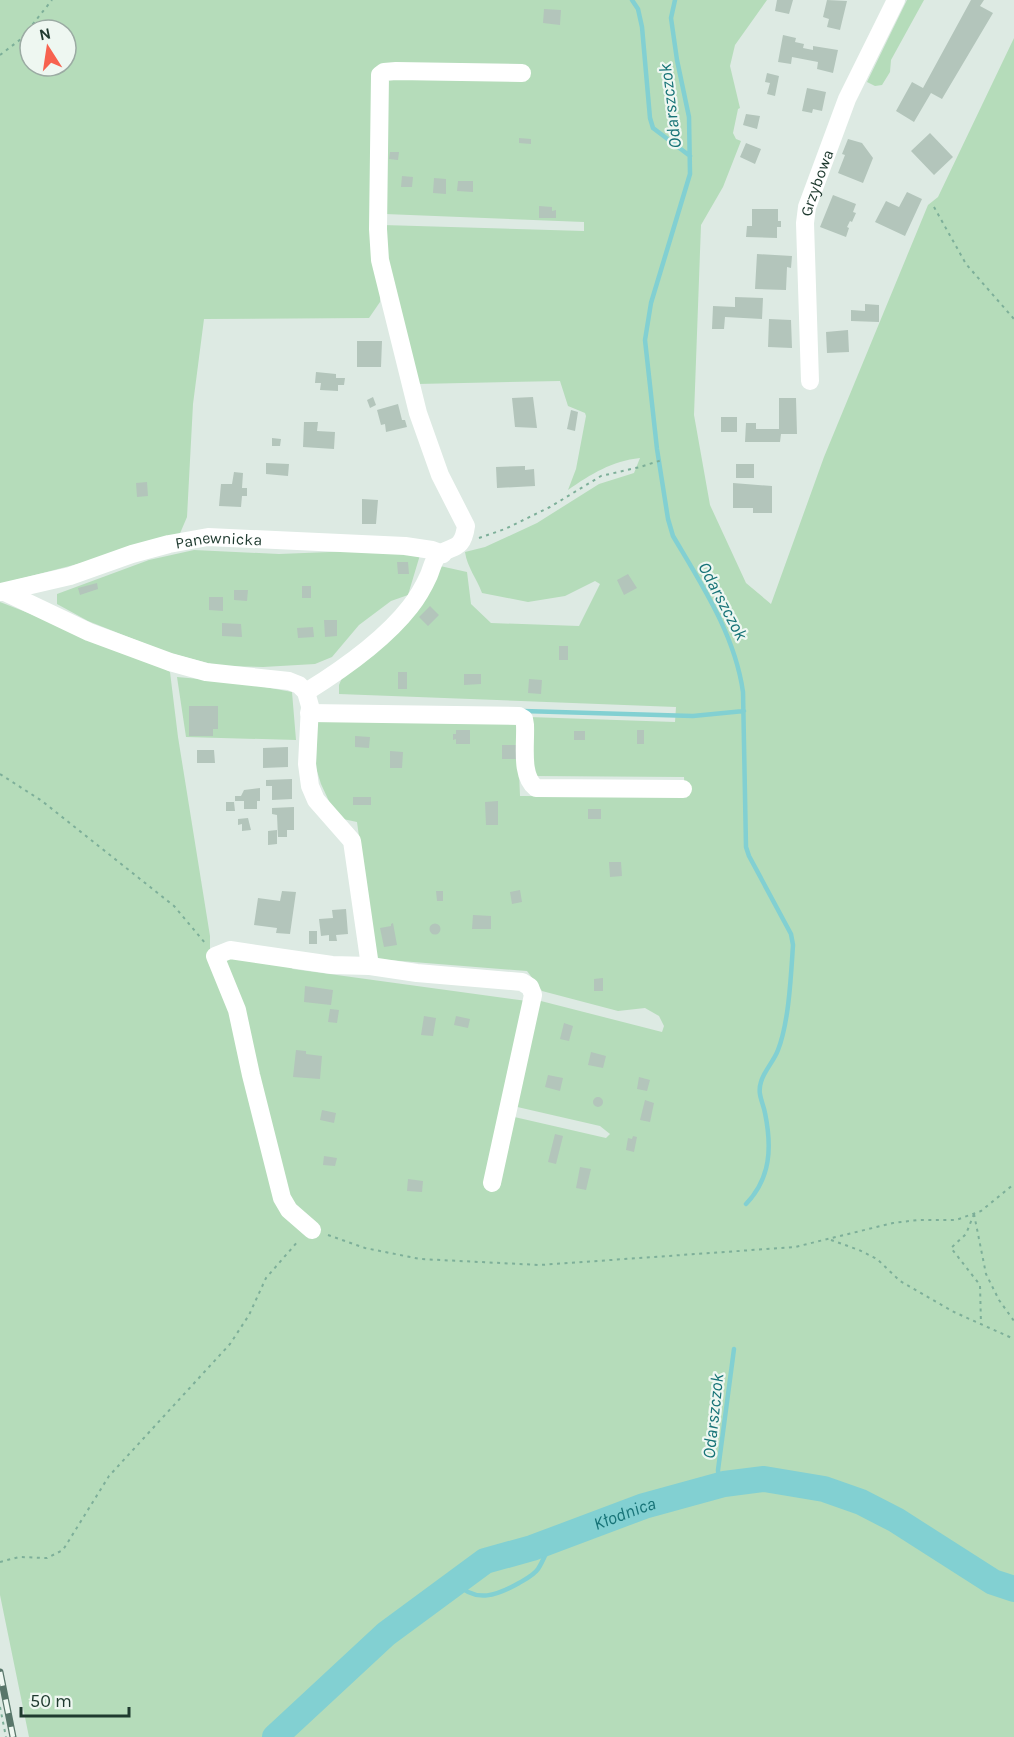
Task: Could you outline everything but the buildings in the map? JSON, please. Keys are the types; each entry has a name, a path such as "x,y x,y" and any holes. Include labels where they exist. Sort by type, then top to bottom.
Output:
{"street":[{"name":"Grzybowa","path":"810,381 805,223 807,207 847,99 896,0"},
{"path":"306,692 350,662 410,608 421,592 437,558 460,544 465,535 465,526 440,475 418,413 380,260 378,229 380,75 384,72 396,71 522,73"},
{"name":"Panewnicka","path":"2,592 70,576 132,554 169,544 208,537 405,546 432,549 443,554"},
{"path":"2,592 89,632 170,662 206,672 289,681 299,685 306,692 310,706 307,764 310,786 316,800 352,841 370,966"},
{"path":"309,713 519,716 524,720 525,725 526,775 529,783 536,788 683,789"},
{"path":"312,1230 289,1210 282,1198 222,953 522,982 530,987 533,995 492,1182"}],"path":[{"path":"0,55 21,39 52,0"},
{"path":"934,207 966,264 1014,319"},
{"path":"460,544 505,529 550,507 601,476 662,460"},
{"path":"0,774 42,801 174,906 222,953"},
{"path":"0,1562 19,1557 47,1558 63,1550 109,1476 230,1344 249,1314 266,1278 295,1243 312,1230 365,1248 420,1259 540,1265 795,1247 893,1223 956,1220 974,1214 989,1205 1014,1184"},
{"path":"974,1214 986,1274 999,1300 1014,1321"},
{"path":"974,1214 966,1234 951,1248 980,1285 981,1324"},
{"path":"831,1240 877,1259 900,1281 954,1312 1014,1339"},
{"path":"0,1707 6,1737"}],"green space":[{"path":"0,0 767,0 735,45 730,66 740,108 733,133 736,139 741,141 723,187 701,225 694,415 710,505 746,583 771,604 824,457 928,205 938,197 1014,38 1014,1737 29,1737 0,1595 0,602 149,660 170,672 178,737 210,936 210,958 231,1013 290,1203 224,961 227,956 286,963 293,969 527,1001 510,1116 606,1138 610,1134 600,1126 513,1106 537,1000 662,1032 664,1026 659,1016 645,1008 618,1011 542,991 527,971 376,959 357,822 343,819 334,812 316,768 317,718 517,723 520,796 685,797 684,777 533,776 529,717 675,722 676,707 339,694 342,678 440,566 467,572 471,604 491,623 579,626 600,584 595,581 565,596 528,602 482,593 465,552 485,547 537,523 599,484 634,473 640,458 602,469 568,490 576,469 586,416 585,413 568,406 560,381 417,384 388,272 383,225 584,231 584,222 385,214 387,66 380,302 369,318 204,319 193,404 187,517 178,538 0,584"},
{"path":"907,0 924,0 891,60 890,72 882,85 875,86 867,82"},
{"path":"194,550 279,554 355,551 420,555 408,595 391,601 359,625 332,657 315,664 263,667 219,666 166,652 88,621 57,604 57,594 149,560"},
{"path":"177,677 244,683 292,692 296,740 186,737"}],"waterway":[{"path":"632,0 638,9 642,27 650,118 653,128 690,156"},
{"name":"Odarszczok","path":"675,0 671,18 689,117 690,174 651,303 645,340 657,449 668,519 673,536 716,611 733,650 739,671 743,692 746,847 791,934 793,945 789,998 782,1039 760,1086 768,1138 768,1162 760,1184 746,1204"},
{"path":"523,711 693,716 744,711"},
{"name":"Odarszczok","path":"719,1485 718,1470 734,1349"},
{"name":"Kłodnica","path":"275,1737 386,1634 485,1561 532,1548 644,1506 724,1484 764,1479 824,1489 861,1502 896,1520 993,1582 1014,1589"},
{"path":"456,1583 471,1594 487,1595 503,1591 536,1571 553,1540"}],"railway":[{"path":"0,1672 13,1737"}]}
